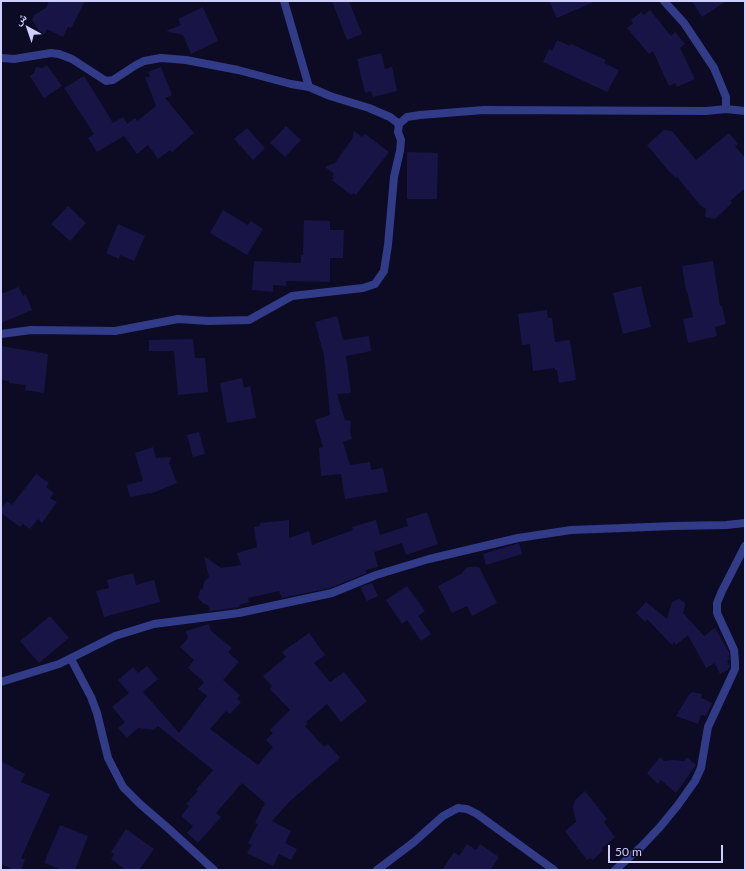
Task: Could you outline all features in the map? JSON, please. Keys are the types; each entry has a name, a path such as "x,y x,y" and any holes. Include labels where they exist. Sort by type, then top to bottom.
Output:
{"street":[{"path":"284,1 309,87"},
{"path":"664,1 684,23 714,68 726,97 726,109"},
{"path":"1,58 14,59 51,53 59,54 72,59 106,81 113,80 144,61 161,58 186,60 238,70 309,87 330,96 369,108 390,117 399,124"},
{"path":"1,334 31,330 115,331 178,319 208,321 249,320 292,296 363,288 375,284 384,271 388,245 394,177 401,140 398,132 399,124 407,117 484,110 745,110"},
{"path":"1,682 71,659 115,636 154,624 238,613 332,593 376,575 429,558 518,538 572,530 726,525 745,523"},
{"path":"615,870 641,847 660,827 695,781 701,768 708,727 735,669 734,650 716,613 717,603 745,546"},
{"path":"71,659 91,697 97,713 108,758 123,787 214,870"},
{"path":"377,870 414,842 443,816 458,808 467,809 477,814 554,870"}],"building":[{"path":"49,1 85,1 71,28 68,27 63,37 47,29 45,34 38,30 32,20 34,15 46,8"},
{"path":"332,1 349,1 362,34 347,40"},
{"path":"549,1 596,1 557,18"},
{"path":"692,1 726,1 702,17"},
{"path":"203,7 218,41 191,54 183,35 166,31 181,25 178,19"},
{"path":"650,10 671,36 675,32 685,44 680,48 695,79 677,87 675,83 669,86 653,51 649,54 627,28 633,23 631,20 641,12 644,15"},
{"path":"557,40 570,46 571,44 606,60 604,63 619,70 607,92 543,62 549,49 552,51"},
{"path":"381,53 385,69 392,67 397,91 373,97 371,91 365,93 357,59"},
{"path":"47,65 62,86 44,98 30,76 34,73 36,67 42,68"},
{"path":"161,67 172,95 165,98 194,133 172,152 170,150 158,159 148,145 137,154 124,136 97,152 88,138 94,134 64,88 84,76 113,123 123,117 127,124 135,118 137,121 156,106 145,77 150,77 148,72"},
{"path":"286,126 301,140 285,157 270,143"},
{"path":"247,128 265,148 253,160 234,139"},
{"path":"664,130 672,131 696,160 729,133 738,144 735,146 745,158 745,188 730,201 732,203 715,219 705,217 706,209 700,205 677,177 676,178 667,169 647,145"},
{"path":"354,131 362,137 365,134 389,152 356,195 353,193 351,195 332,180 334,178 332,177 334,174 325,167 335,163 352,139"},
{"path":"407,152 438,153 437,199 407,199"},
{"path":"68,206 86,223 70,241 51,224"},
{"path":"223,210 248,225 251,221 263,229 247,255 210,233"},
{"path":"304,220 330,221 330,230 344,230 343,258 330,258 330,282 286,281 286,286 273,285 273,292 252,290 254,261 301,263 301,255 303,255"},
{"path":"118,224 145,236 134,261 120,255 119,259 106,253"},
{"path":"713,261 720,306 722,306 726,324 715,327 717,336 688,343 683,319 693,317 686,291 682,266"},
{"path":"641,286 651,327 623,334 613,293"},
{"path":"19,287 23,296 26,295 32,310 1,323 1,294"},
{"path":"547,310 548,318 552,318 555,342 570,340 576,380 559,383 557,370 555,370 555,368 533,371 530,344 522,345 518,314"},
{"path":"337,316 343,340 369,336 371,351 346,356 351,393 337,394 345,420 351,421 350,431 352,439 343,442 350,465 370,462 371,470 383,468 388,492 345,499 341,474 321,476 319,448 323,447 315,420 330,415 324,355 315,322"},
{"path":"193,339 195,358 205,358 208,392 178,395 174,351 149,351 149,340"},
{"path":"1,346 48,354 44,393 25,390 26,385 9,383 9,381 1,380"},
{"path":"242,378 244,388 250,386 256,418 227,423 220,383"},
{"path":"199,432 205,454 193,457 187,435"},
{"path":"153,447 156,458 171,457 169,463 177,483 150,494 130,497 127,485 143,481 135,453"},
{"path":"36,474 49,483 46,487 54,493 50,498 57,502 42,523 38,519 30,529 23,524 20,527 1,513 1,509 7,501 12,505"},
{"path":"427,512 438,544 406,555 402,543 374,552 378,567 365,570 367,573 330,588 282,598 279,591 248,598 249,602 239,605 240,607 210,611 208,605 204,604 198,598 204,582 209,577 204,556 221,568 241,565 237,553 257,547 254,527 260,526 260,523 289,520 289,538 309,531 312,545 353,530 352,527 376,520 380,535 408,526 406,519"},
{"path":"519,543 522,554 486,565 483,554"},
{"path":"479,567 497,603 472,616 467,606 452,613 438,586 461,574 466,568"},
{"path":"133,573 136,585 154,580 160,602 104,617 96,591 109,588 107,580"},
{"path":"372,583 378,596 367,601 360,587"},
{"path":"407,586 425,611 418,616 431,634 421,641 407,620 402,624 386,600"},
{"path":"679,599 685,603 683,613 704,636 715,628 729,652 729,660 727,661 730,666 728,670 720,674 715,663 706,668 688,635 676,645 674,642 672,645 647,619 645,622 636,613 646,602 667,619 672,602"},
{"path":"50,616 69,638 39,663 20,641"},
{"path":"209,624 211,631 232,648 228,652 239,662 223,680 240,695 237,699 241,702 230,714 226,711 210,729 258,765 273,747 266,740 273,733 270,730 290,710 270,689 272,686 263,676 286,657 282,652 309,633 325,655 314,663 330,682 344,672 367,701 341,722 327,704 306,722 308,724 305,726 324,747 328,744 340,758 290,801 272,821 291,831 285,843 297,849 291,860 279,854 273,866 247,853 252,845 248,843 258,824 255,823 265,803 242,783 216,813 221,817 198,843 187,833 193,826 181,816 189,806 186,804 198,791 196,790 213,770 158,726 154,730 138,728 127,738 118,728 125,722 112,707 129,693 118,680 133,667 138,673 147,666 158,679 143,692 179,733 207,696 198,689 204,682 188,668 194,660 180,647 188,638 186,631"},
{"path":"692,692 702,694 701,698 712,703 706,716 701,715 698,724 676,716"},
{"path":"660,757 664,761 684,761 687,757 696,765 676,793 661,780 658,784 647,773"},
{"path":"1,761 25,774 21,782 50,794 21,858 25,860 21,870 14,870 1,864"},
{"path":"585,791 607,819 604,822 615,837 602,848 603,850 593,860 590,858 587,860 565,831 576,822 573,807 575,800"},
{"path":"60,825 88,836 75,870 63,870 44,863"},
{"path":"126,829 154,849 139,870 126,870 111,859 114,854 111,852"},
{"path":"467,844 476,850 480,844 499,857 490,870 442,870 454,852 459,856"}]}
